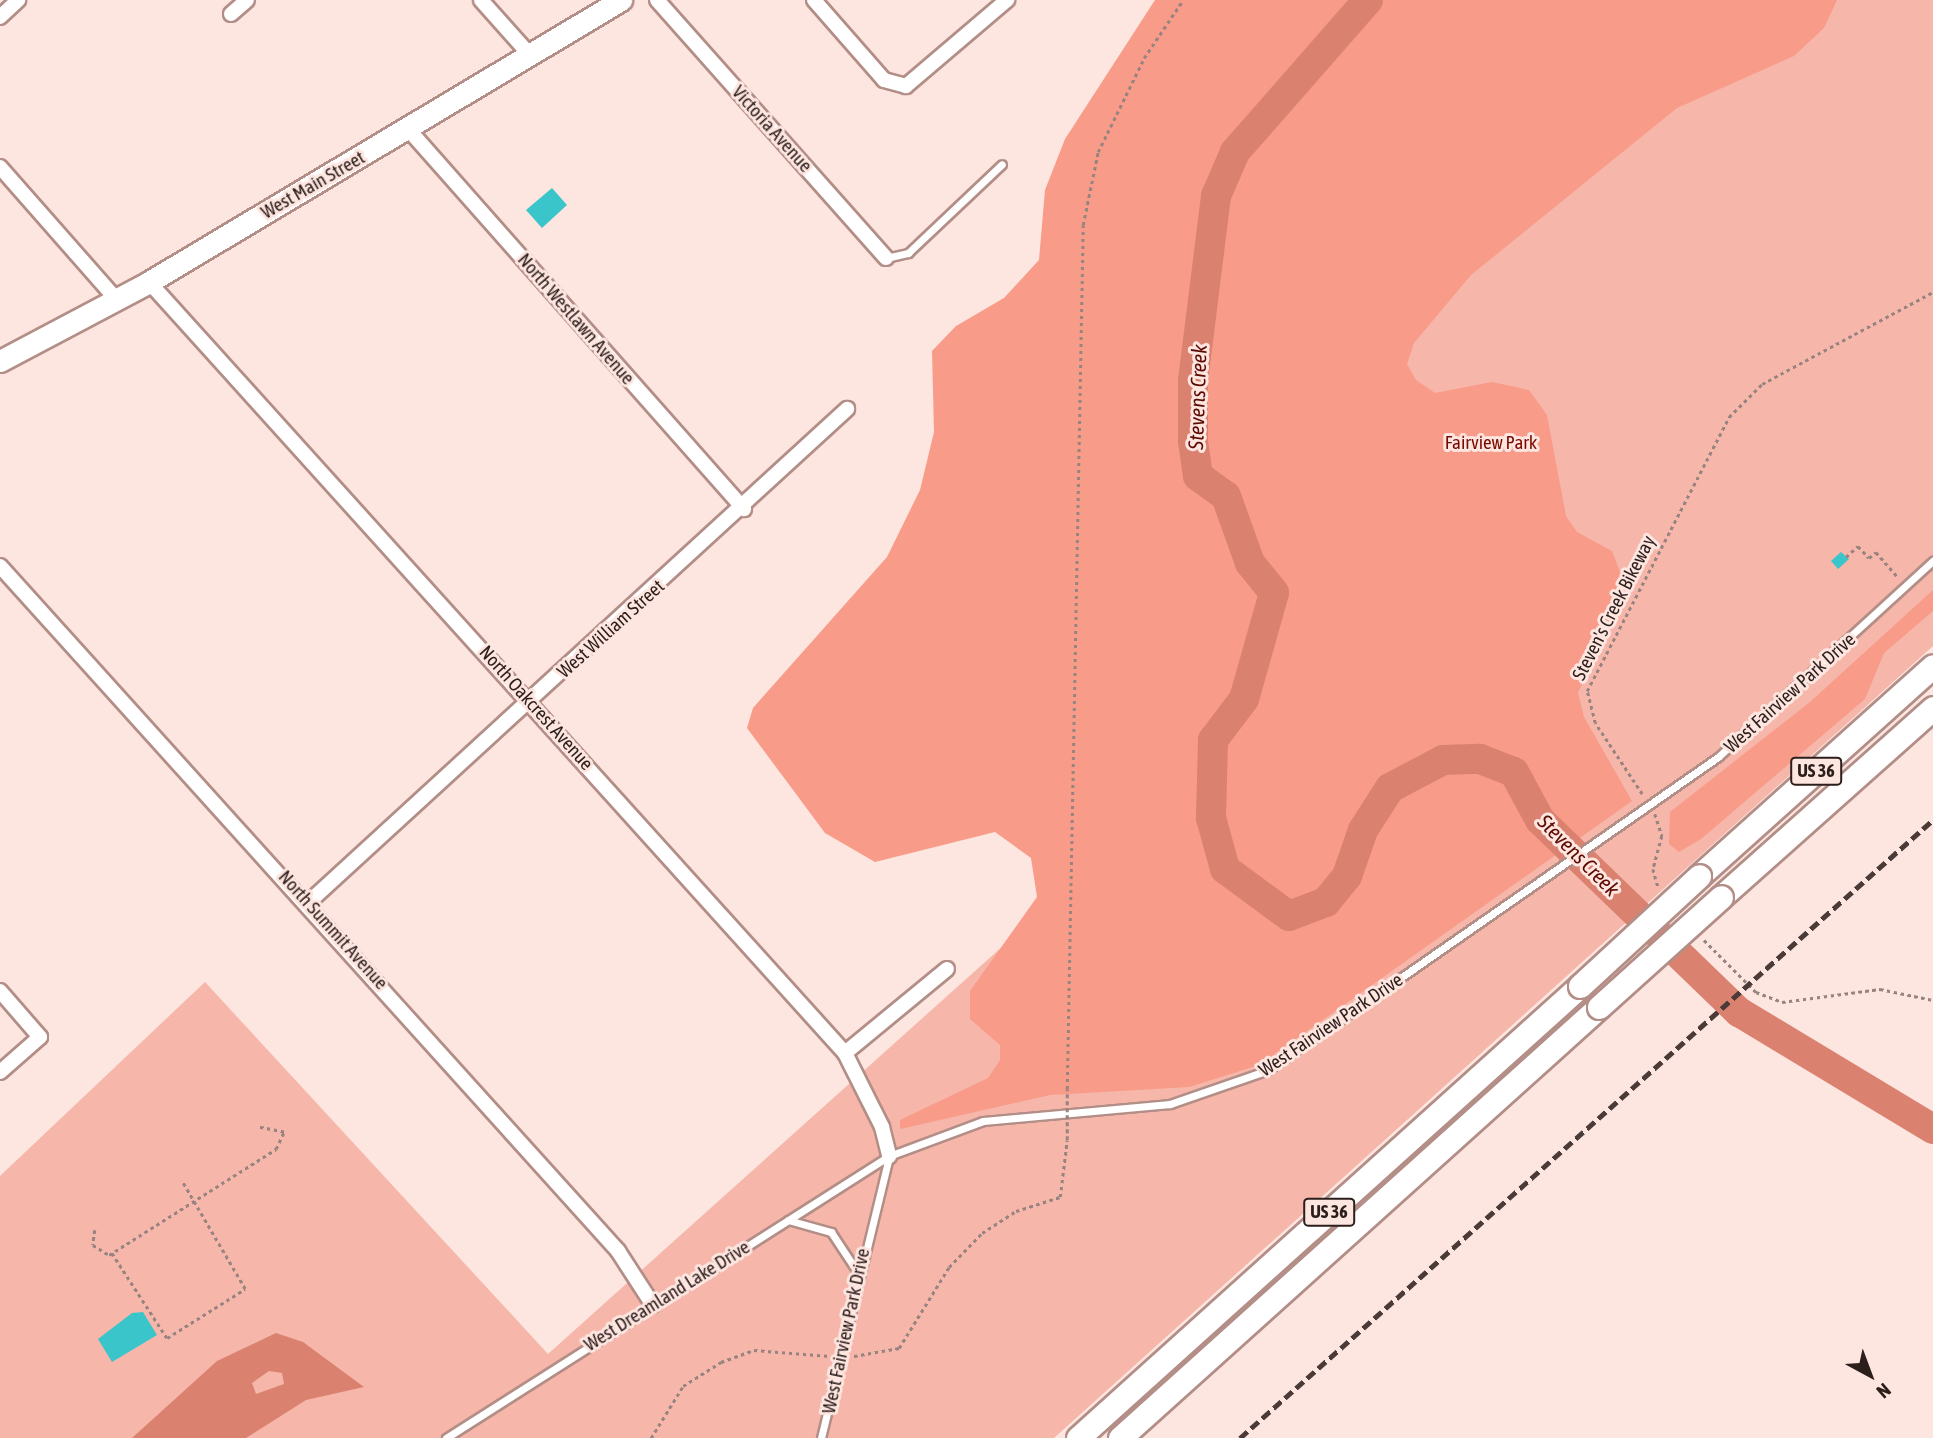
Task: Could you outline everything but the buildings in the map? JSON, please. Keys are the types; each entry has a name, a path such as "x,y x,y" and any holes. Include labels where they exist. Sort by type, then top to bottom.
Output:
{"main road":[{"name":"US 36","path":"1078,1438 1933,666"},
{"name":"US 36","path":"1121,1438 1933,708"}],"street":[{"path":"0,17 18,0"},
{"path":"231,14 247,0"},
{"path":"481,0 530,55"},
{"name":"West Main Street","path":"0,361 149,282 409,130 621,0"},
{"name":"Victoria Avenue","path":"657,0 887,258"},
{"path":"814,0 884,80 906,86 1007,0"},
{"name":"North Westlawn Avenue","path":"409,130 744,509"},
{"path":"0,167 116,299"},
{"name":"North Oakcrest Avenue","path":"149,282 845,1053 882,1127 889,1156"},
{"name":"West William Street","path":"309,902 744,509 848,409"},
{"name":"North Summit Avenue","path":"0,566 309,902 618,1251 653,1304"},
{"path":"845,1053 947,969"},
{"path":"0,992 40,1037 0,1072"}],"lane":[{"path":"887,258 908,253 1002,164"},
{"name":"West Fairview Park Drive","path":"821,1438 844,1357 859,1277 889,1156 983,1121 1136,1110 1243,1084 1650,806 1759,722 1933,561"},
{"name":"West Dreamland Lake Drive","path":"446,1438 889,1156"},
{"path":"788,1220 831,1232 849,1251 859,1277"}],"path":[{"path":"651,1438 683,1386 721,1362 754,1350 844,1357 900,1348 949,1267 982,1233 1016,1211 1060,1197 1067,1140 1083,225 1098,152 1144,58 1183,0"},
{"name":"Steven's Creek Bikeway","path":"1666,897 1654,878 1662,836 1650,806 1595,723 1587,691 1729,417 1762,384 1933,292"},
{"path":"1846,556 1858,546 1869,558 1875,552 1907,587"},
{"path":"1702,938 1756,992 1782,1002 1880,989 1933,1000"},
{"path":"95,1230 95,1250 112,1253 281,1144 278,1127 259,1127"},
{"path":"112,1253 167,1338 245,1289 183,1183"}],"green space":[{"path":"1155,0 1837,0 1824,28 1794,56 1677,108 1471,275 1414,343 1407,364 1416,380 1435,393 1492,382 1529,390 1547,415 1566,516 1577,532 1612,551 1621,575 1616,608 1578,693 1584,717 1632,801 1259,1065 1189,1087 1050,1095 900,1129 900,1120 988,1078 1000,1060 1000,1045 970,1019 970,991 1037,897 1031,858 995,832 875,862 825,833 747,728 753,708 887,557 920,490 934,432 932,351 956,326 1004,298 1039,260 1045,190 1065,139"},
{"name":"Fairview Park","path":"1160,0 1933,0 1933,646 1054,1438 0,1438 0,1176 205,982 548,1354 1043,910"},
{"path":"1933,590 1933,611 1884,653 1865,699 1701,839 1679,852 1669,844 1670,812 1810,702"}],"shaded area":[{"path":"276,1333 303,1342 364,1387 306,1400 246,1438 132,1438 217,1361","holes":["269,1371 282,1373 284,1384 256,1394 252,1383"]}],"waterway":[{"name":"Stevens Creek","path":"1368,0 1235,152 1216,196 1193,380 1193,441 1198,476 1226,496 1250,563 1274,593 1244,699 1213,740 1211,818 1225,869 1289,916 1326,902 1347,876 1363,830 1390,788 1443,760 1480,759 1514,772 1540,820 1739,1012 1933,1129"}],"railway":[{"path":"1240,1438 1933,820"}]}
